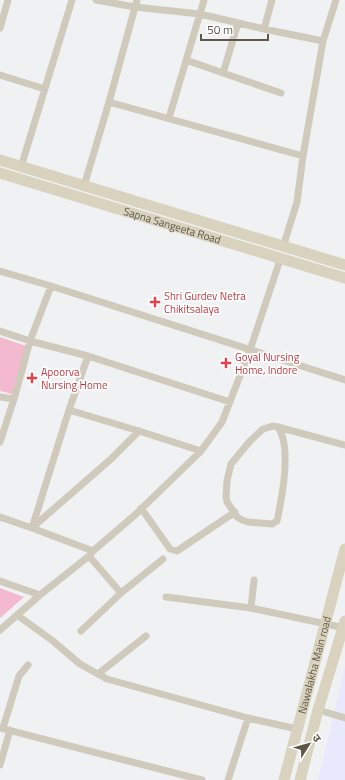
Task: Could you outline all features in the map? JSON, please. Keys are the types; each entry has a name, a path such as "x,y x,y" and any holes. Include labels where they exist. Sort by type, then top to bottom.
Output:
{"main road":[{"name":"Sapna Sangeeta Road","path":"0,160 345,265"},
{"name":"Sapna Sangeeta Road","path":"0,173 280,260 345,278"},
{"name":"Nawalakha Main road","path":"284,780 345,549"},
{"name":"Nawalakha Main road","path":"300,780 318,710 344,626"}],"street":[{"path":"0,28 8,0"},
{"path":"21,167 72,0"},
{"path":"96,0 136,4 200,14 323,41"},
{"path":"169,118 204,0"},
{"path":"264,29 272,0"},
{"path":"282,247 297,202 303,156 323,41 336,0"},
{"path":"84,186 136,4"},
{"path":"222,73 238,23"},
{"path":"186,60 281,93"},
{"path":"0,75 45,89"},
{"path":"109,102 303,156"},
{"path":"0,630 91,553 201,451 222,422 250,350 280,260"},
{"path":"0,271 345,380"},
{"path":"0,442 30,341 51,286"},
{"path":"0,331 30,341 88,356 230,402"},
{"path":"32,528 68,410 88,356"},
{"path":"0,396 14,399"},
{"path":"68,410 201,451"},
{"path":"278,427 283,433 286,462 277,521 272,524 242,520 237,517 227,502 227,481 231,464 250,441 263,429 273,426 278,427 345,445"},
{"path":"32,528 111,459 139,431"},
{"path":"141,508 170,549 177,551 234,512"},
{"path":"0,517 32,528 91,553 121,593"},
{"path":"81,631 121,593 163,558"},
{"path":"251,608 254,580"},
{"path":"0,581 40,595"},
{"path":"166,597 251,608 324,624 344,626"},
{"path":"17,615 53,641 80,664 107,679 248,718 298,729"},
{"path":"98,674 146,636"},
{"path":"0,765 4,729 19,676 28,665"},
{"path":"318,710 345,718"},
{"path":"228,780 248,718"},
{"path":"4,729 202,780"}],"shaded area":[{"path":"0,337 26,346 12,394 0,391"},
{"path":"0,588 24,597 0,618"},
{"path":"345,667 345,780 318,780"}],"place":[{"name":"Shri Gurdev Netra Chikitsalaya","path":"155,302"},
{"name":"Goyal Nursing Home, Indore","path":"226,363"},
{"name":"Apoorva Nursing Home","path":"32,378"}]}
